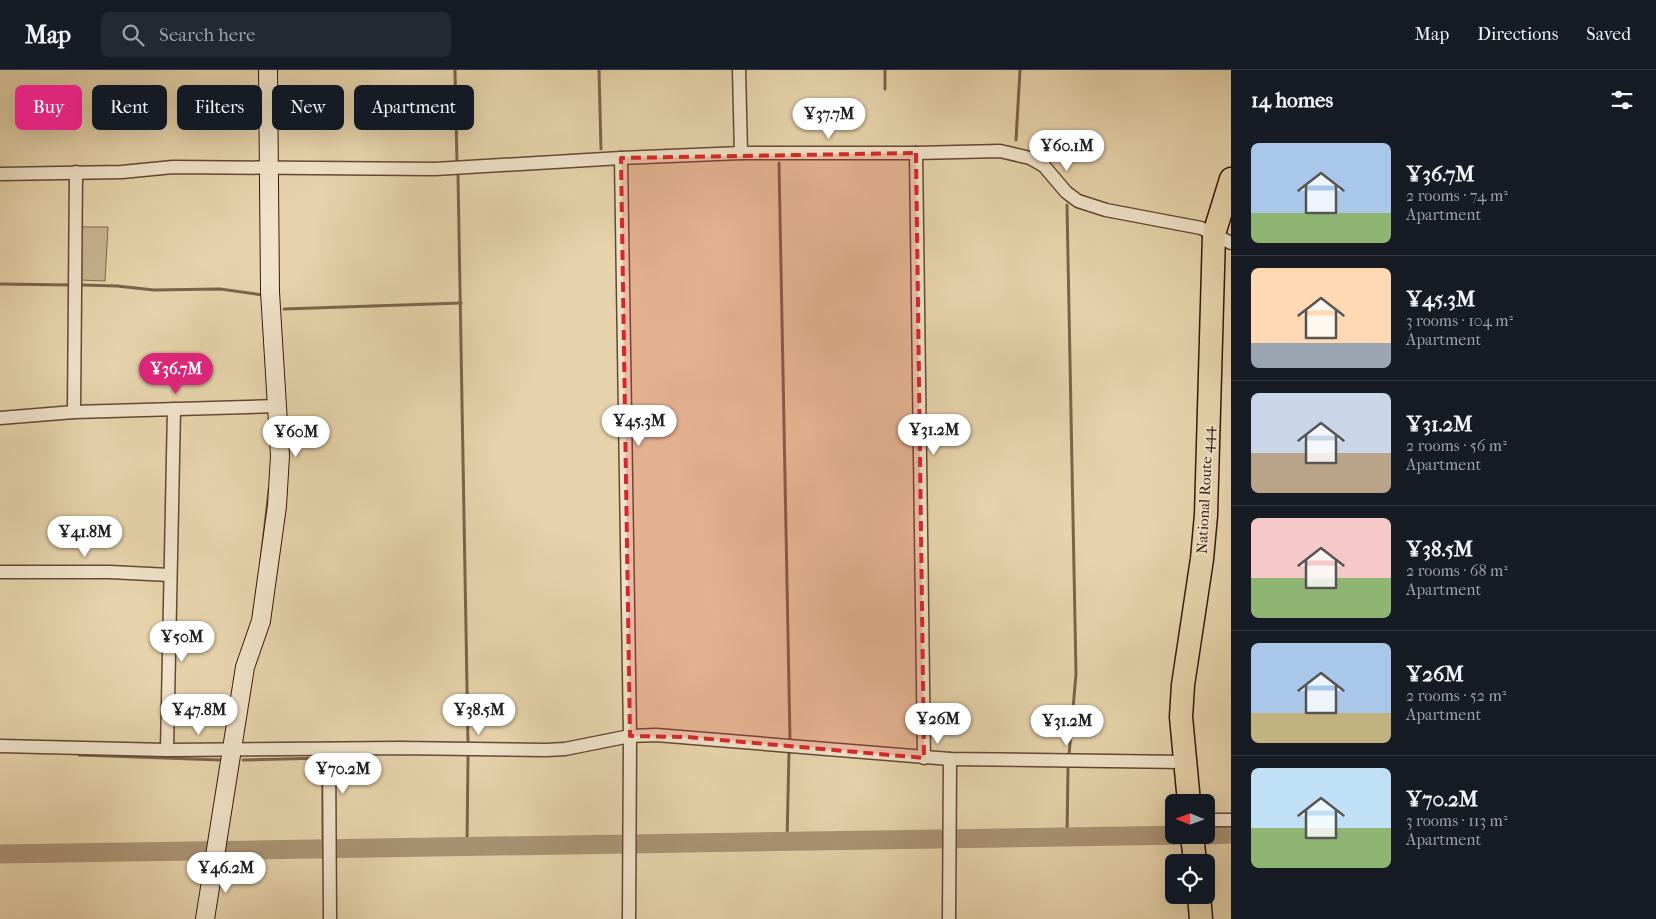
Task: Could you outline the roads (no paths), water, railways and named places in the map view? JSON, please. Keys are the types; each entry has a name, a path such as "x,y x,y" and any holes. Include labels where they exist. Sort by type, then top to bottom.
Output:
{"highway":[{"name":"National Route 444","path":"1188,794 1181,717 1183,685 1202,559 1222,239 1231,179"},
{"path":"1200,904 1201,919"}],"street":[{"path":"205,919 244,667 261,621 277,506 280,456 270,292 268,70"},
{"path":"739,70 741,153"},
{"path":"0,174 122,172 173,167 435,169 741,153 916,154 1000,151 1030,158 1044,166 1066,192 1078,201 1106,210 1201,228 1222,239"},
{"path":"916,154 924,758"},
{"path":"621,158 630,736 629,919"},
{"path":"74,412 76,172"},
{"path":"0,418 74,412 278,406"},
{"path":"167,750 174,409"},
{"path":"0,572 170,574"},
{"path":"0,746 167,750 400,748 546,750 565,749 630,736 656,735 687,736 950,760 1184,762"},
{"path":"329,749 330,919"},
{"path":"949,919 950,760"},
{"path":"1215,820 1231,820"}],"waterway":[{"path":"455,70 457,163"},
{"path":"599,70 601,149"},
{"path":"885,70 885,89"},
{"path":"1016,140 1020,70"},
{"path":"779,163 790,740"},
{"path":"458,175 468,744"},
{"path":"1067,205 1076,674 1069,755"},
{"path":"0,284 70,285"},
{"path":"82,285 154,290 220,289 263,295 263,298"},
{"path":"284,309 461,303"},
{"path":"261,561 269,490"},
{"path":"787,842 789,751"},
{"path":"79,755 221,760"},
{"path":"467,847 468,756"},
{"path":"243,760 323,758 323,760"},
{"path":"1067,838 1068,767"},
{"path":"323,778 323,849"},
{"path":"1215,835 1231,834"},
{"path":"0,854 1165,835"}]}
